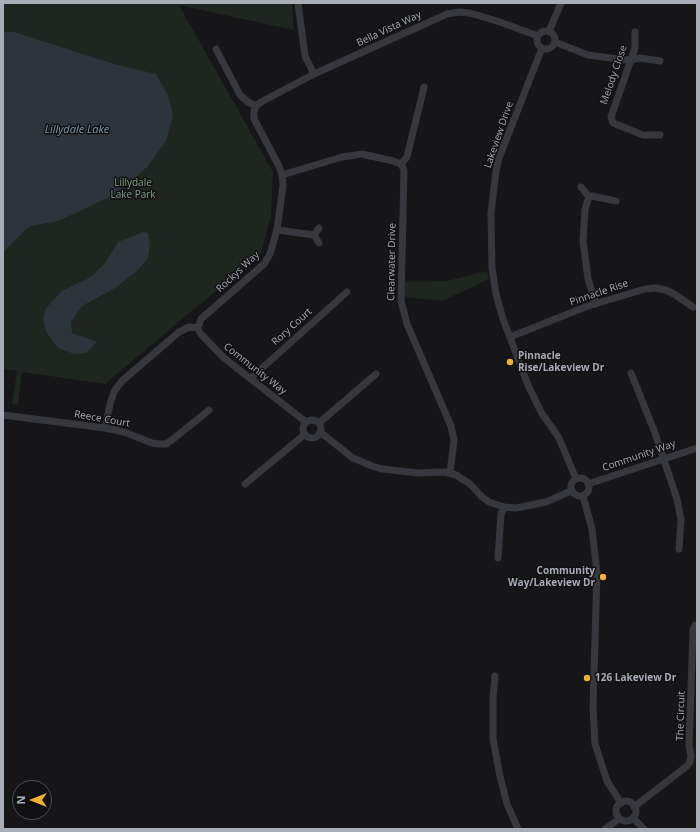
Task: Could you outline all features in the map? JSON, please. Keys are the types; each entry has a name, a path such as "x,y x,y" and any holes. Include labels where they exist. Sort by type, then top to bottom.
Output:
{"street":[{"path":"298,3 305,56 314,74"},
{"path":"549,31 561,3"},
{"name":"Bella Vista Way","path":"256,106 260,102 314,74 447,14 459,12 470,13 538,36"},
{"path":"542,31 549,31 554,34 555,42 549,48 542,48 537,43 538,36 542,31"},
{"name":"Melody Close","path":"636,32 636,48 611,117 613,123 643,135 660,135"},
{"path":"555,42 588,55 631,60 640,58 660,60"},
{"name":"Lakeview Drive","path":"542,48 499,158 493,196 490,241 492,268 501,313 531,393 559,438 576,479"},
{"path":"216,49 240,95 256,106"},
{"path":"282,175 342,157 362,154 401,164 407,157 424,88"},
{"name":"Rockys Way","path":"198,328 201,318 264,264 270,254 277,230 283,185 282,175 279,166 254,119 256,106"},
{"name":"Clearwater Drive","path":"401,164 404,170 404,182 401,301 407,324 452,426 454,440 450,473"},
{"path":"581,187 589,197"},
{"path":"589,197 596,196 616,201"},
{"path":"589,197 585,209 584,248 588,279 596,304"},
{"path":"314,236 319,228"},
{"path":"277,230 314,236"},
{"path":"314,236 318,243"},
{"name":"Pinnacle Rise","path":"510,337 596,304 645,289 656,288 674,294 693,307"},
{"name":"Rory Court","path":"251,378 347,292"},
{"path":"105,428 111,400 115,390 122,381 179,332 189,327 198,328"},
{"name":"Community Way","path":"198,328 200,333 216,351 306,422"},
{"path":"631,373 664,458 677,499 681,520 679,549"},
{"path":"319,423 376,374"},
{"name":"Reece Court","path":"3,415 105,428 124,432 152,443 166,444 209,410"},
{"path":"315,420 319,423 321,427 320,432 316,437 310,438 304,435 302,430 306,422 315,420"},
{"path":"320,432 353,458 372,466 382,469 418,473 435,471 450,473 464,478 488,502 504,507 516,508 546,502 571,491"},
{"path":"245,484 304,435"},
{"name":"Community Way","path":"588,484 697,448"},
{"path":"576,479 584,479 588,484 588,491 583,496 576,496 571,491 571,484 576,479"},
{"path":"583,496 592,529 597,572 593,707 595,744 607,781 621,803"},
{"path":"498,558 501,514 504,507"},
{"name":"The Circuit","path":"690,762 691,756 689,746 694,700 693,630 695,625 697,625"},
{"path":"495,676 492,698 492,739 507,804 518,829"},
{"path":"634,807 687,766 690,762 697,766"},
{"path":"627,802 634,807 636,812 631,820 625,821 619,819 616,810 621,803 627,802"},
{"path":"633,818 644,829"},
{"path":"605,829 619,819"}],"green space":[{"name":"Lillydale Lake Park","path":"3,3 292,3 294,30 179,5 273,172 271,216 261,253 105,384 22,372 18,405 12,404 17,371 3,369"},
{"path":"487,271 489,279 442,301 403,297 401,282 447,281"}],"water":[{"name":"Lillydale Lake","path":"3,32 14,32 114,64 156,74 168,95 173,115 166,141 147,167 118,193 58,221 30,226 3,252"},
{"path":"143,232 148,233 150,245 148,258 137,271 115,288 82,306 71,322 72,333 97,342 86,353 74,354 58,348 46,332 43,319 46,308 62,291 91,277 106,262 118,242"}],"place":[{"name":"Pinnacle Rise/Lakeview Dr","path":"510,362"},
{"name":"Community Way/Lakeview Dr","path":"603,577"},
{"name":"126 Lakeview Dr","path":"587,678"}]}
